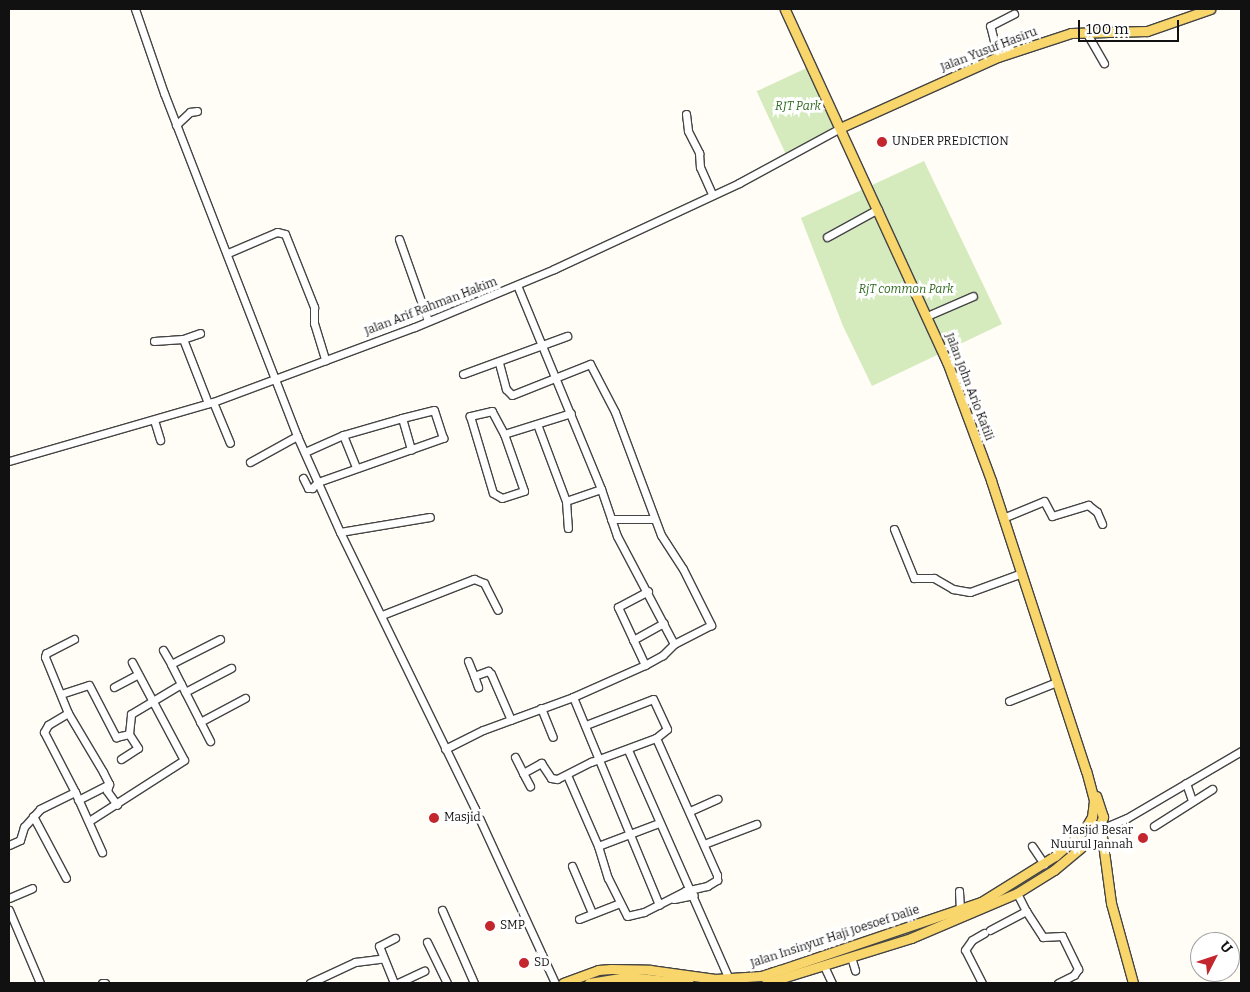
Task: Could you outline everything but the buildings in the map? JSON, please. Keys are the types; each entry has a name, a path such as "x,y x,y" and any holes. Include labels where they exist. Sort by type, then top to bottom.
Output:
{"main road":[{"name":"Jalan John Ario Katili","path":"785,9 842,127 947,362 1003,518 1092,790 1103,814 1101,829 1112,903 1133,983"},
{"name":"Jalan Yusuf Hasiru","path":"842,127 998,57 1071,33 1147,31 1210,9"},
{"name":"Jalan John Ario Katili","path":"1089,826 1094,808 1092,790"},
{"name":"Jalan Insinyur Haji Joesoef Dalie","path":"563,983 598,970 629,968 729,979 771,973 960,910 1003,890 1044,864 1089,826"},
{"name":"Jalan Insinyur Haji Joesoef Dalie","path":"766,983 824,966 966,917 1017,893 1078,853 1101,829"},
{"path":"589,983 627,977 688,983"}],"street":[{"path":"135,9 176,125 228,253 274,380 297,436 340,532 382,615 555,983"},
{"path":"998,57 990,26 1014,14"},
{"path":"1086,32 1104,62"},
{"path":"176,125 190,112 197,111"},
{"path":"686,114 688,131 699,153 700,167 712,194"},
{"name":"Jalan Arif Rahman Hakim","path":"9,462 210,402 274,380 428,321 517,285 712,194 842,127"},
{"path":"699,153 706,147"},
{"path":"827,237 878,209"},
{"path":"228,253 277,232 285,234 314,307 314,323 325,360"},
{"path":"399,239 428,321"},
{"path":"517,285 602,489 617,536 648,591 674,644"},
{"path":"927,316 973,296"},
{"path":"154,341 183,338 200,333"},
{"path":"463,374 499,363 566,336"},
{"path":"183,338 210,402 230,443"},
{"path":"445,749 511,720 573,697 645,665 663,656 674,644 711,625 654,519 615,412 592,365 586,364 510,394 499,363"},
{"path":"303,478 308,488 318,482 443,438 438,413 431,410 342,435 305,452"},
{"path":"492,410 504,434 524,491 502,498 493,493 470,416 492,410"},
{"path":"504,434 571,414"},
{"path":"402,418 412,450"},
{"path":"154,420 160,440"},
{"path":"537,424 566,501 568,528"},
{"path":"342,435 356,468"},
{"path":"250,462 297,436"},
{"path":"566,501 602,489"},
{"path":"1003,518 1044,501 1052,516 1086,505 1097,512 1102,524"},
{"path":"340,532 430,516"},
{"path":"611,518 654,519"},
{"path":"894,529 914,578 934,578 953,589 970,592 1022,573"},
{"path":"382,615 474,579 484,583 498,610"},
{"path":"645,665 618,607 648,591"},
{"path":"633,640 664,623"},
{"path":"74,639 45,655 68,713 108,784 107,791 116,805"},
{"path":"171,664 220,639"},
{"path":"163,650 210,742"},
{"path":"89,821 183,761 132,662"},
{"path":"468,662 478,687"},
{"path":"185,692 232,668"},
{"path":"474,676 489,672 511,720"},
{"path":"114,687 138,674"},
{"path":"1009,701 1057,682"},
{"path":"121,759 138,748 129,734 129,716 181,684"},
{"path":"61,694 89,685 116,737 129,734"},
{"path":"573,697 586,725 628,835 659,905"},
{"path":"200,722 245,698"},
{"path":"523,773 539,763 553,779 567,775 599,760 656,738 665,733 667,727 653,699 586,725"},
{"path":"541,708 553,737"},
{"path":"68,713 48,725 44,732 75,792 102,852"},
{"path":"567,775 598,846 608,878 628,917 692,892 717,880 690,811 656,738"},
{"path":"628,750 729,979"},
{"path":"1089,826 1101,829 1127,818 1241,751"},
{"path":"515,757 530,786"},
{"path":"78,800 108,784"},
{"path":"1186,784 1192,800"},
{"path":"1154,826 1212,789"},
{"path":"9,845 21,839 22,829 45,806 75,792"},
{"path":"690,811 717,800"},
{"path":"33,816 66,878"},
{"path":"598,846 659,824"},
{"path":"704,844 756,824"},
{"path":"1032,846 1044,864"},
{"path":"572,866 592,913"},
{"path":"9,898 32,888"},
{"path":"959,891 960,910"},
{"path":"1017,893 1043,937 1062,936 1078,969 1074,975 1058,983"},
{"path":"579,919 620,903"},
{"path":"9,910 40,983"},
{"path":"442,910 474,983"},
{"path":"982,983 965,950 972,940 1026,911"},
{"path":"394,938 380,944 382,959 394,983"},
{"path":"427,942 447,983"},
{"path":"851,957 855,970"},
{"path":"310,983 355,962 382,959"},
{"path":"824,966 832,983"},
{"path":"398,983 424,971"}],"green space":[{"name":"RJT Park","path":"811,66 840,128 785,153 757,91"},
{"name":"RjT common Park","path":"924,161 1002,324 872,386 843,326 801,218"}],"place":[{"name":"UNDER PREDICTION","path":"882,142"},
{"name":"Masjid","path":"434,818"},
{"name":"Masjid Besar Nuurul Jannah","path":"1143,838"},
{"name":"SMP","path":"490,926"},
{"name":"SD","path":"524,963"}]}
